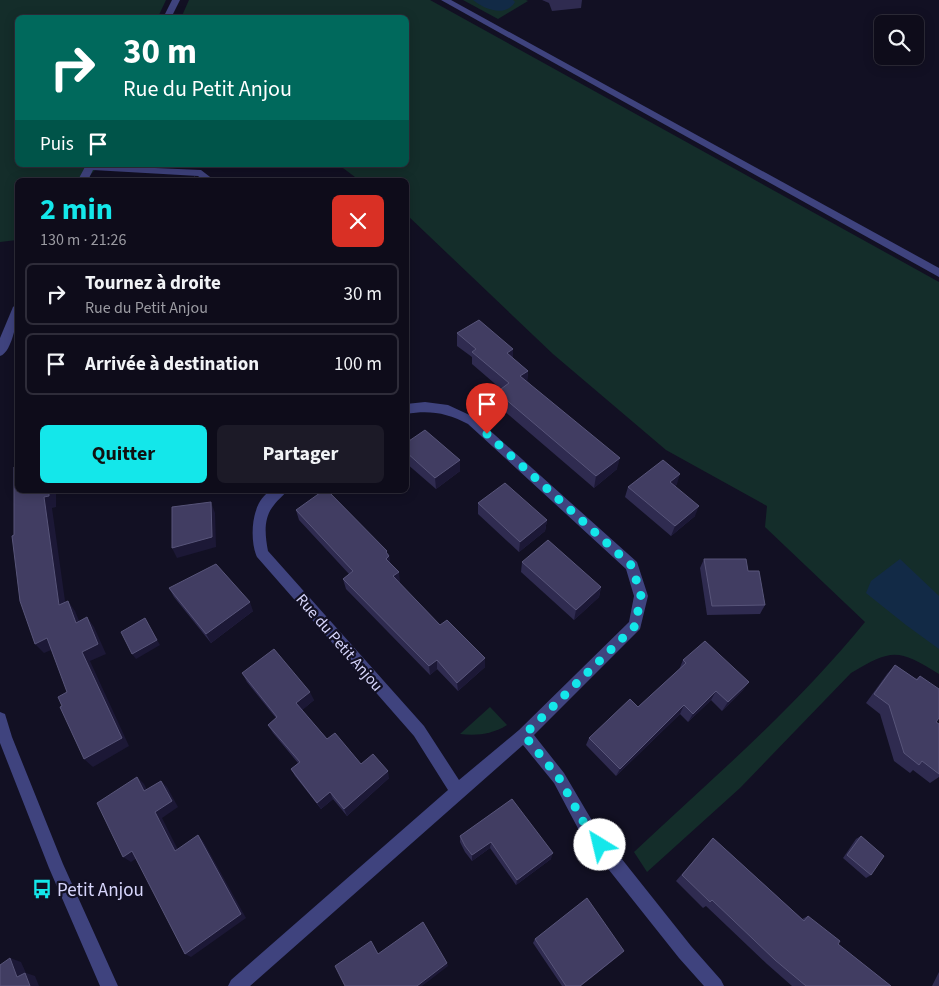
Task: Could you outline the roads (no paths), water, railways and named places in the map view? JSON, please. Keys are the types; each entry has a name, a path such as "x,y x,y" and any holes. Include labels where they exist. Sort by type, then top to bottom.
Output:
{"street":[{"path":"168,15 176,0"},
{"path":"445,0 939,273"},
{"path":"107,167 201,173 207,178"},
{"path":"0,352 15,314"},
{"path":"237,986 524,735 635,626 641,596 632,566 472,421 453,410 431,405 409,409"},
{"name":"Rue du Petit Anjou","path":"276,493 261,512 257,532 262,553 418,732 450,778 457,792"},
{"path":"0,718 5,736 56,868 109,986"},
{"path":"524,735 559,778 588,830 685,952 715,986"}],"water":[{"path":"473,0 513,0 515,2 506,10 500,11 488,9"},
{"path":"900,559 939,596 939,649 866,593 871,581"}],"place":[{"name":"Petit Anjou","path":"42,889"}]}
